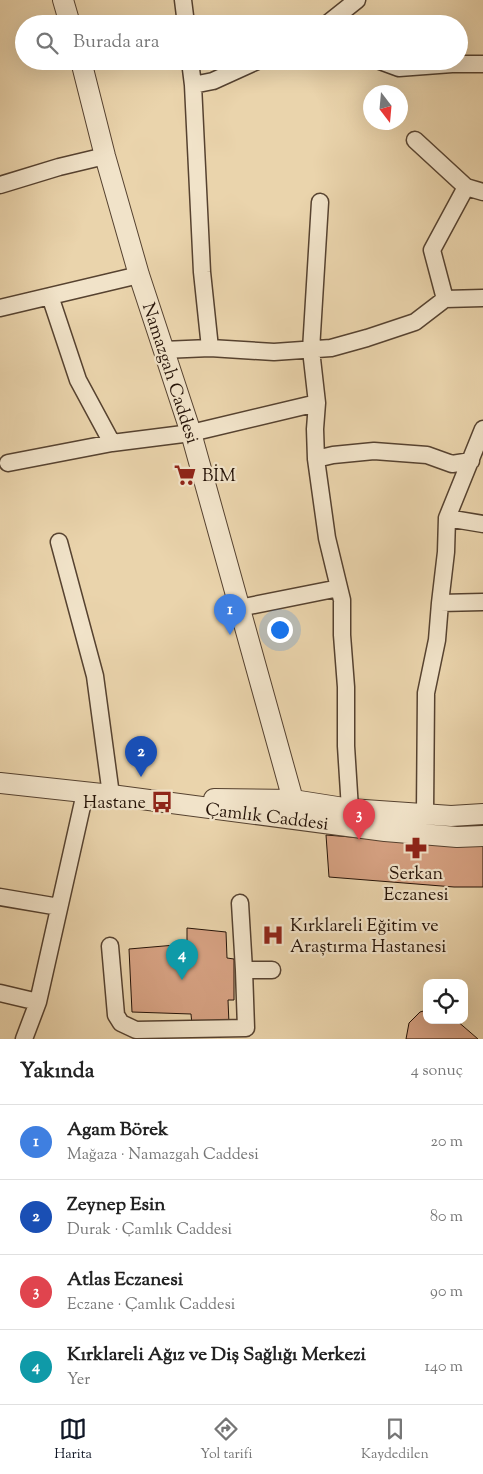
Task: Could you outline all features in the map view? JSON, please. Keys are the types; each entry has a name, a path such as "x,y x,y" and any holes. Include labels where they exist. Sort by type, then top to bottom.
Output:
{"street":[{"path":"63,0 67,15"},
{"path":"183,0 185,15"},
{"path":"338,15 357,0"},
{"path":"468,64 483,64"},
{"name":"Namazgah Caddesi","path":"83,70 105,156 139,275 191,434 293,800"},
{"path":"191,70 202,272 210,348"},
{"path":"193,85 213,81 237,70"},
{"path":"415,140 466,187 483,192"},
{"path":"0,185 59,167 105,156"},
{"path":"445,299 432,250 466,187"},
{"path":"320,202 311,350 317,403 315,429 316,459 327,538 342,600 342,635 346,686 346,746 350,808"},
{"path":"0,308 139,275"},
{"path":"50,296 78,380 112,443"},
{"path":"163,350 210,348 274,352 331,348 415,322 445,299 483,298"},
{"path":"8,463 112,443 191,434 317,403"},
{"path":"425,814 426,693 437,640 446,552 447,518 483,430"},
{"path":"316,459 333,455 374,451 427,455 452,464 471,461"},
{"path":"447,518 483,524"},
{"path":"59,542 95,676 111,795"},
{"path":"239,608 339,588"},
{"path":"440,603 483,602"},
{"name":"Çamlık Caddesi","path":"0,783 111,795 385,831 457,837 483,836"},
{"path":"24,1039 38,1002 85,793"},
{"name":"Çamlık Caddesi","path":"140,799 266,798 350,808 451,816 483,814"},
{"path":"0,897 59,907"},
{"path":"110,946 116,1015 121,1024 136,1030 246,1028 240,903"},
{"path":"244,970 272,970"},
{"path":"0,994 38,1002"}],"building":[{"path":"326,835 464,846 483,844 483,887 454,887 329,877"},
{"path":"187,928 226,932 227,958 234,959 234,1000 228,1000 229,1024 192,1025 191,1014 132,1012 129,949 187,944"},
{"path":"423,1011 423,1024 461,1024 478,1039 406,1039 409,1023"}],"place":[{"name":"BİM","path":"185,475"},
{"name":"Agam Börek","path":"230,635"},
{"name":"Zeynep Esin","path":"141,777"},
{"name":"Hastane","path":"162,802"},
{"name":"Atlas Eczanesi","path":"359,840"},
{"name":"Serkan Eczanesi","path":"416,848"},
{"name":"Kırklareli Eğitim ve Araştırma Hastanesi","path":"273,935"},
{"name":"Kırklareli Ağız ve Diş Sağlığı Merkezi","path":"182,980"}]}
